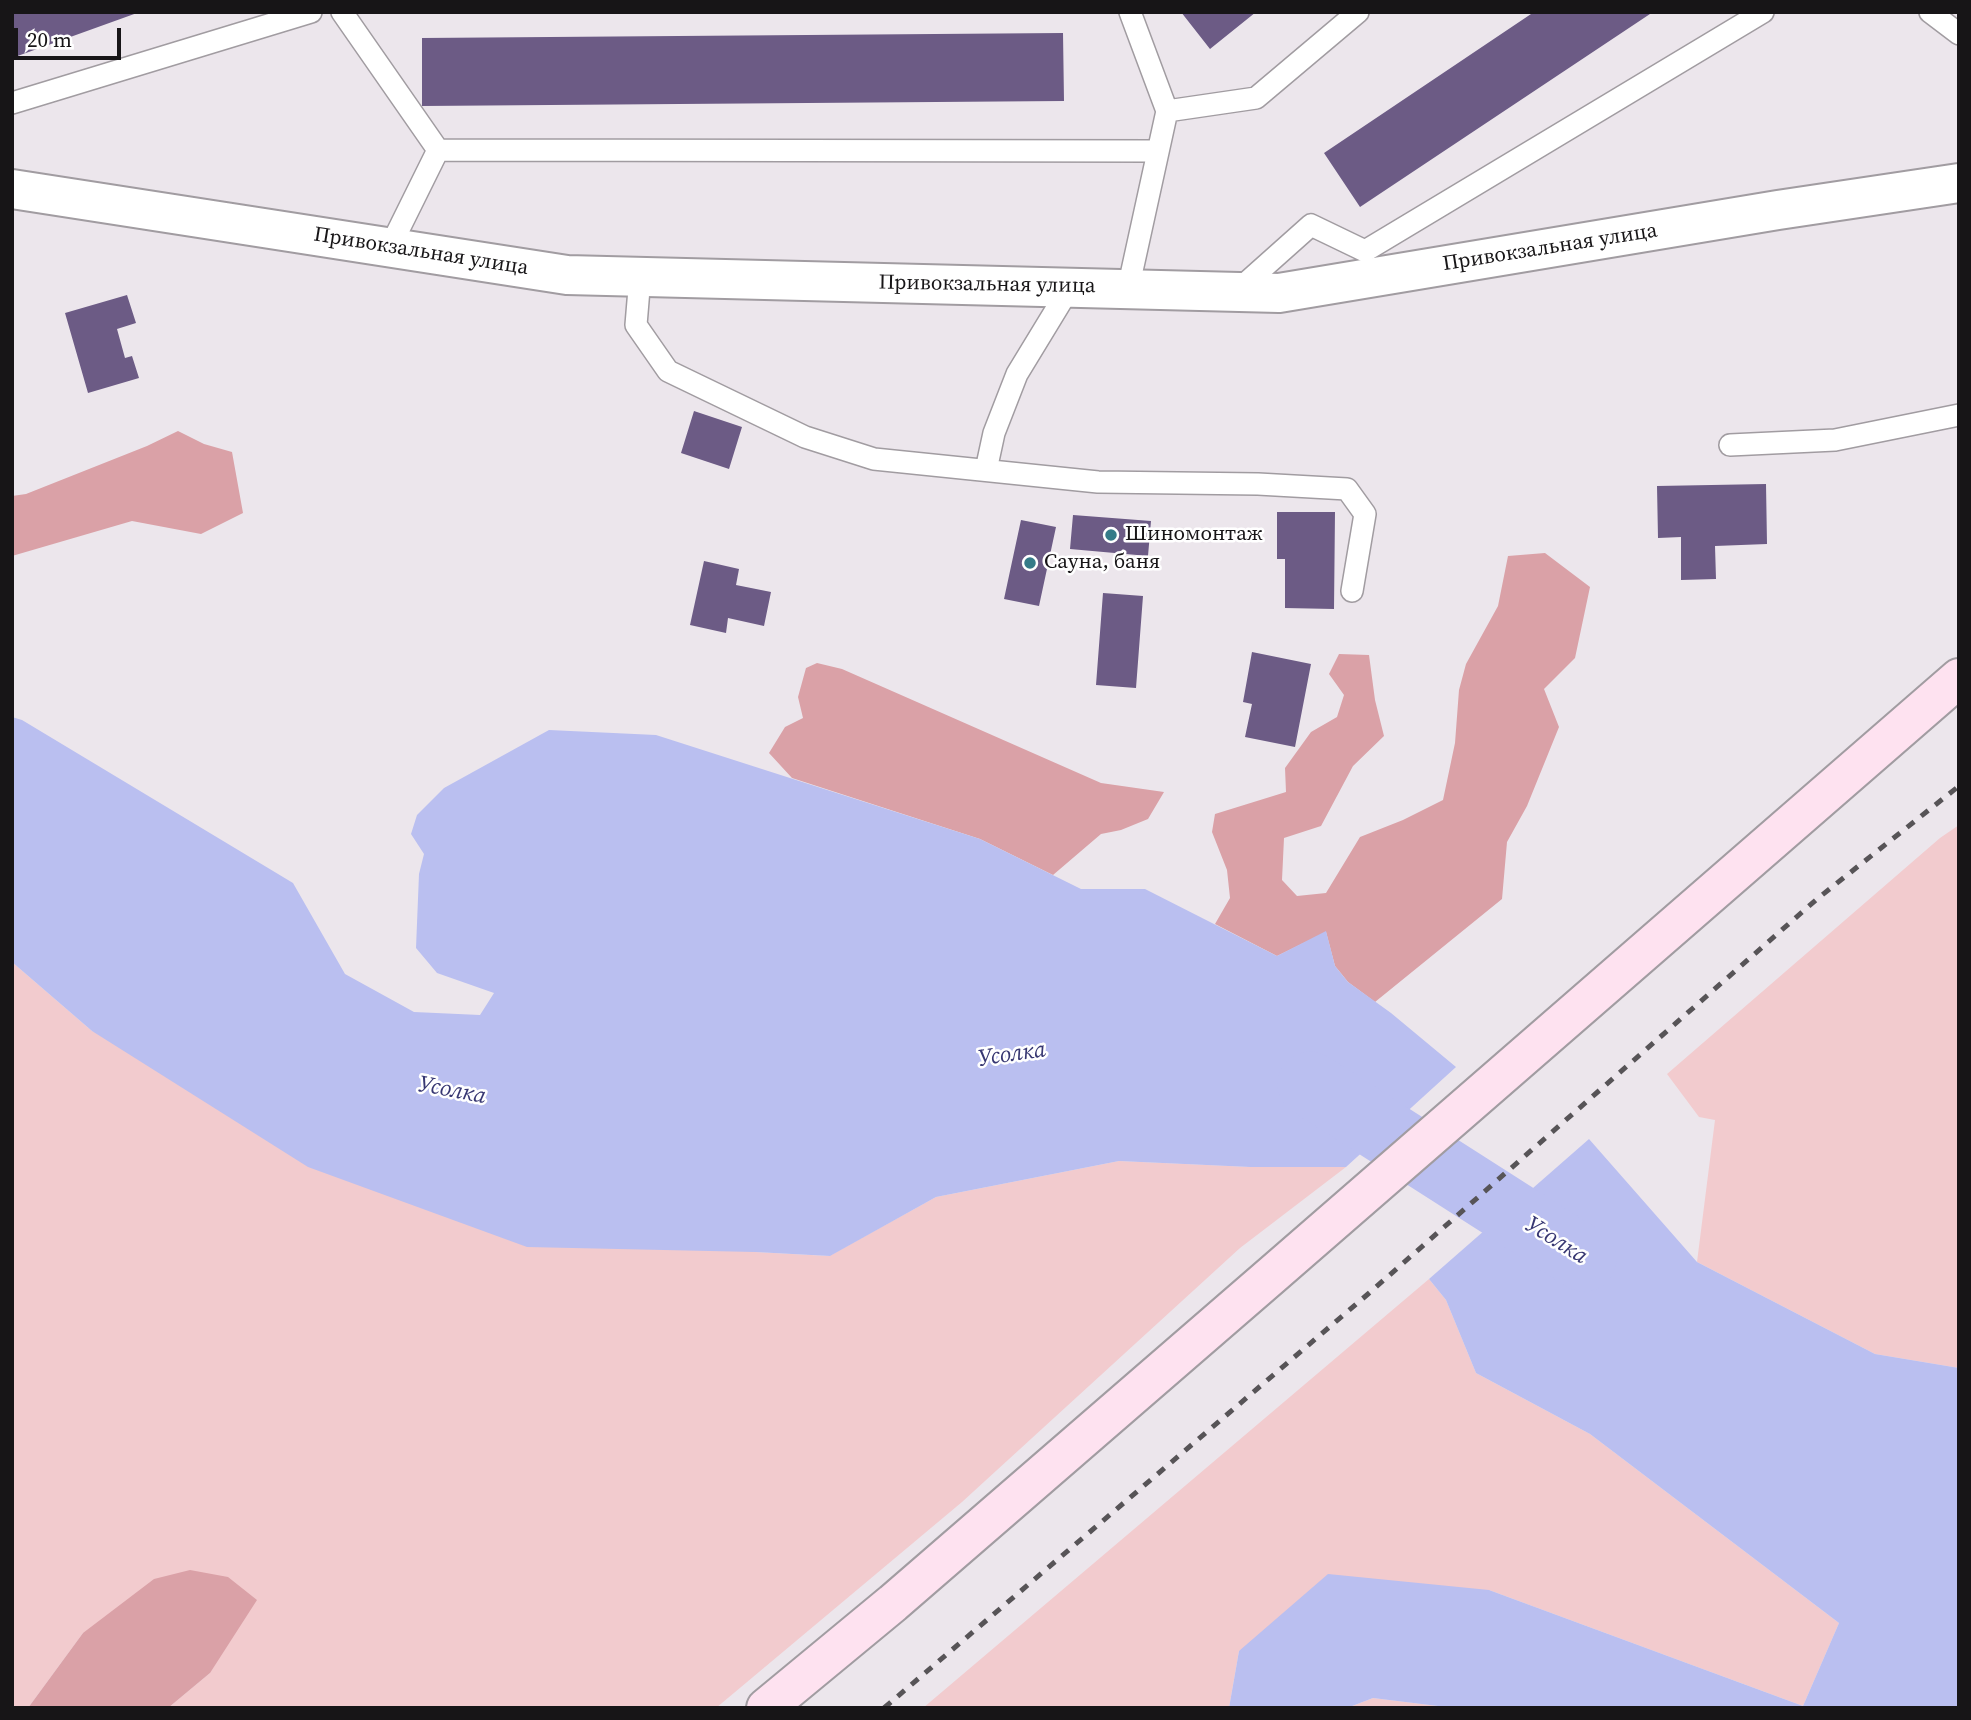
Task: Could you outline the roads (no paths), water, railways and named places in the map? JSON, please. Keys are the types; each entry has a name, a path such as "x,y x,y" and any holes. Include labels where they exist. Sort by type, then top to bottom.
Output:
{"main road":[{"path":"766,1708 893,1603 1959,678"}],"street":[{"name":"Привокзальная улица","path":"12,189 566,275 1279,293 1765,212 1959,183"}],"lane":[{"path":"12,103 311,12"},
{"path":"342,12 438,150"},
{"path":"1128,289 1167,111 1130,12"},
{"path":"1167,111 1256,98 1357,12"},
{"path":"1237,291 1311,225 1364,251 1763,12"},
{"path":"1930,12 1959,34"},
{"path":"438,150 1158,151"},
{"path":"390,247 438,150"},
{"path":"640,277 636,325 668,371 805,437 862,456 1098,482 1258,484 1348,489 1365,514 1352,591"},
{"path":"986,470 994,433 1017,374 1070,287"},
{"path":"1730,445 1835,440 1959,415"}],"water":[{"path":"12,717 22,720 293,883 345,974 414,1012 480,1015 494,993 437,973 416,948 419,874 424,854 411,834 417,815 444,788 549,730 656,735 980,839 1081,889 1145,889 1277,956 1326,931 1335,966 1348,982 1391,1013 1456,1067 1346,1167 1250,1167 1119,1161 936,1197 830,1256 527,1247 308,1167 92,1031 12,962"},
{"path":"1589,1139 1697,1262 1875,1354 1959,1368 1959,1708 1454,1708 1373,1698 1347,1708 1229,1708 1239,1651 1328,1574 1489,1590 1803,1706 1839,1623 1590,1434 1476,1373 1446,1300 1429,1279"}],"waterway":[{"name":"Усолка","path":"1310,1084 1584,1259"}],"railway":[{"path":"884,1708 1368,1294 1817,899 1959,786"}],"place":[{"name":"Шиномонтаж","path":"1111,535"},
{"name":"Сауна, баня","path":"1030,563"}]}
